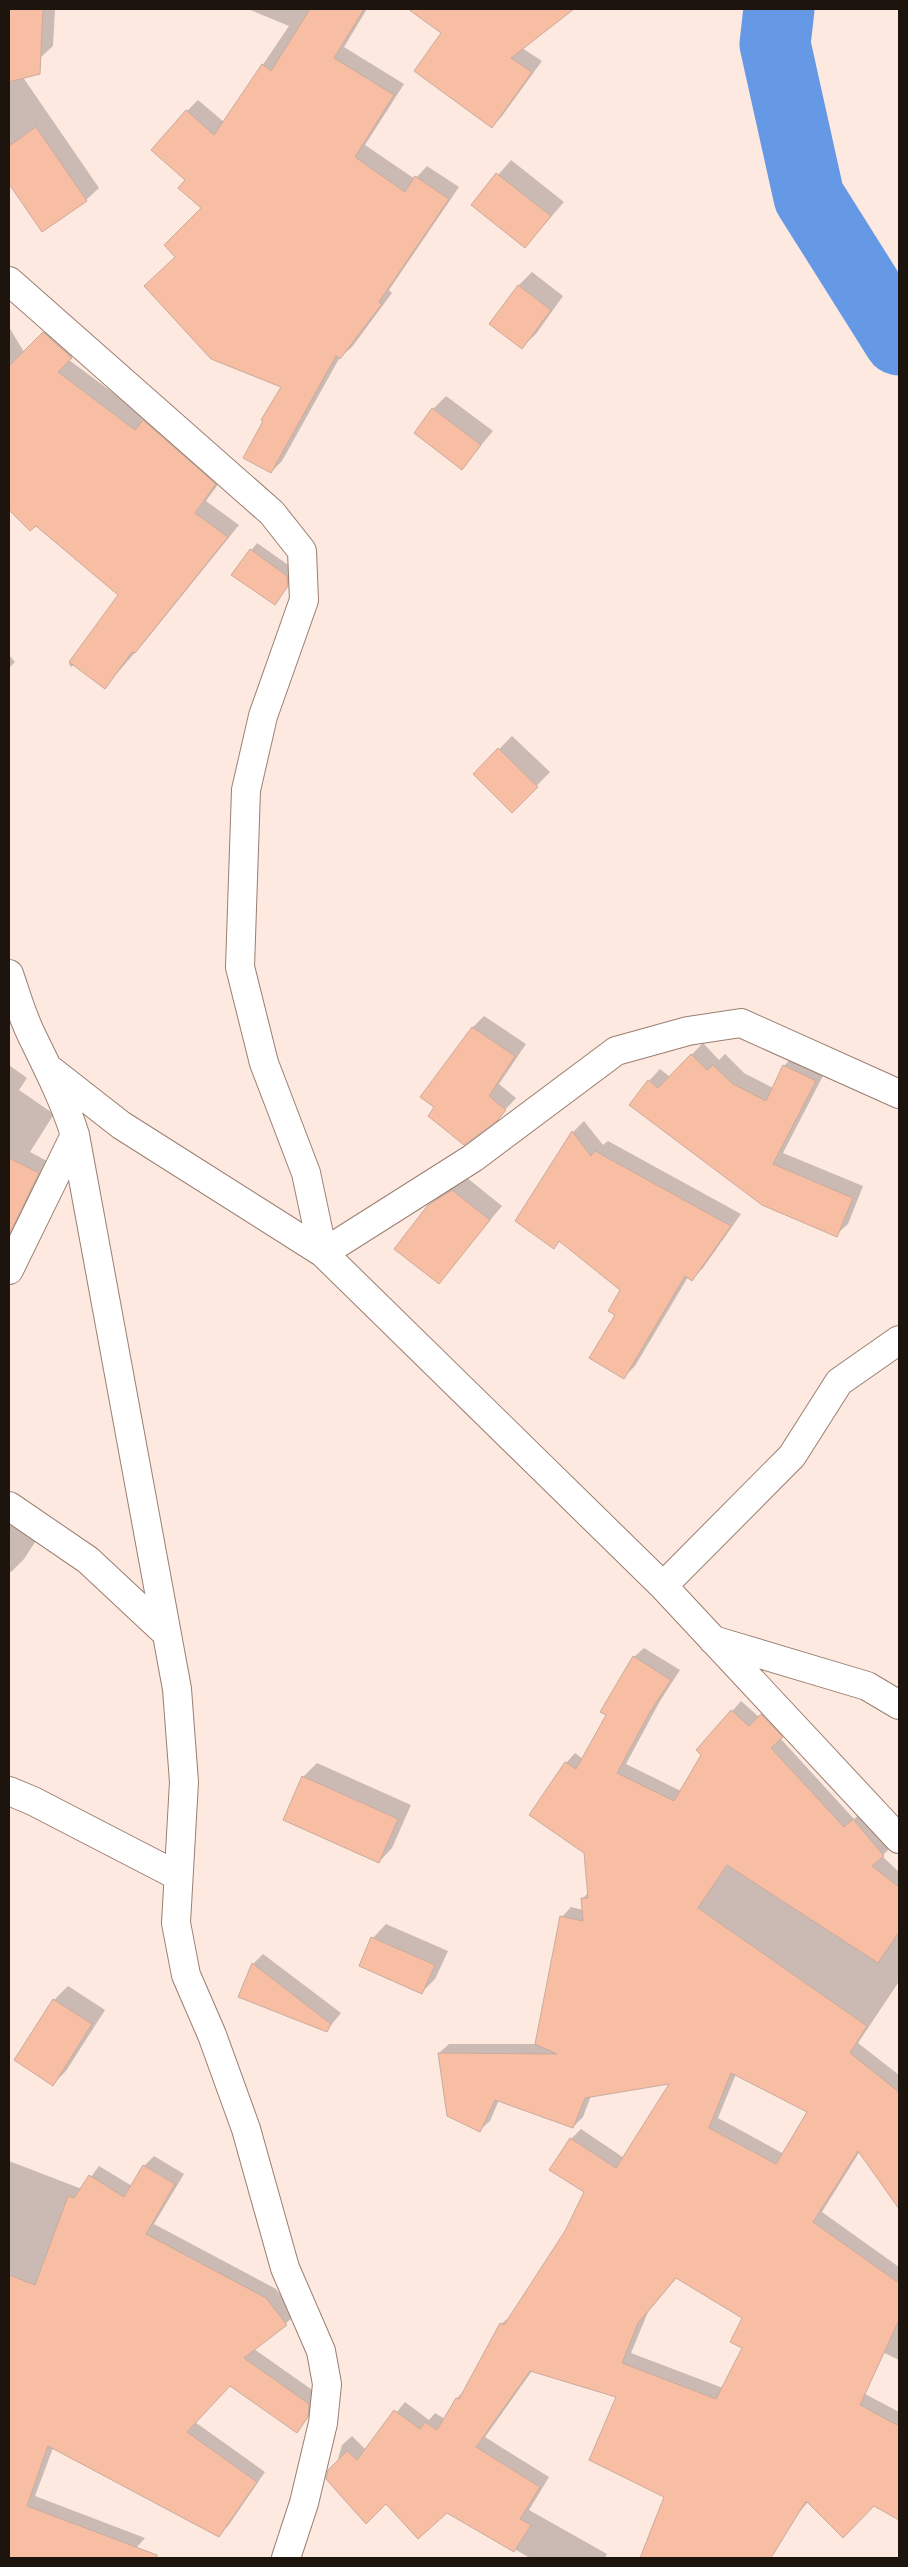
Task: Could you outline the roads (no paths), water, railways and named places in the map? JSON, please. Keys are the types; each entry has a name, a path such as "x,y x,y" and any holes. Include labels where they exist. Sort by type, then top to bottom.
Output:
{"street":[{"path":"9,281 272,513 302,551 304,600 263,716 246,790 240,967 264,1063 306,1173 322,1253"},
{"path":"9,974 31,1034 51,1070 75,1135 177,1689 184,1782 176,1922 186,1975 212,2035 246,2129 284,2268 321,2351 327,2384 323,2423 304,2503 286,2558"},
{"path":"322,1253 473,1158 616,1050 688,1031 741,1023 899,1094"},
{"path":"51,1070 122,1125 322,1253 663,1586 899,1839"},
{"path":"9,1270 75,1135"},
{"path":"663,1586 792,1456 839,1382 899,1340"},
{"path":"9,1506 88,1560 165,1632"},
{"path":"714,1640 866,1686 899,1705"},
{"path":"9,1791 33,1801 178,1876"}],"waterway":[{"path":"779,9 775,44 809,197 899,340"}]}
